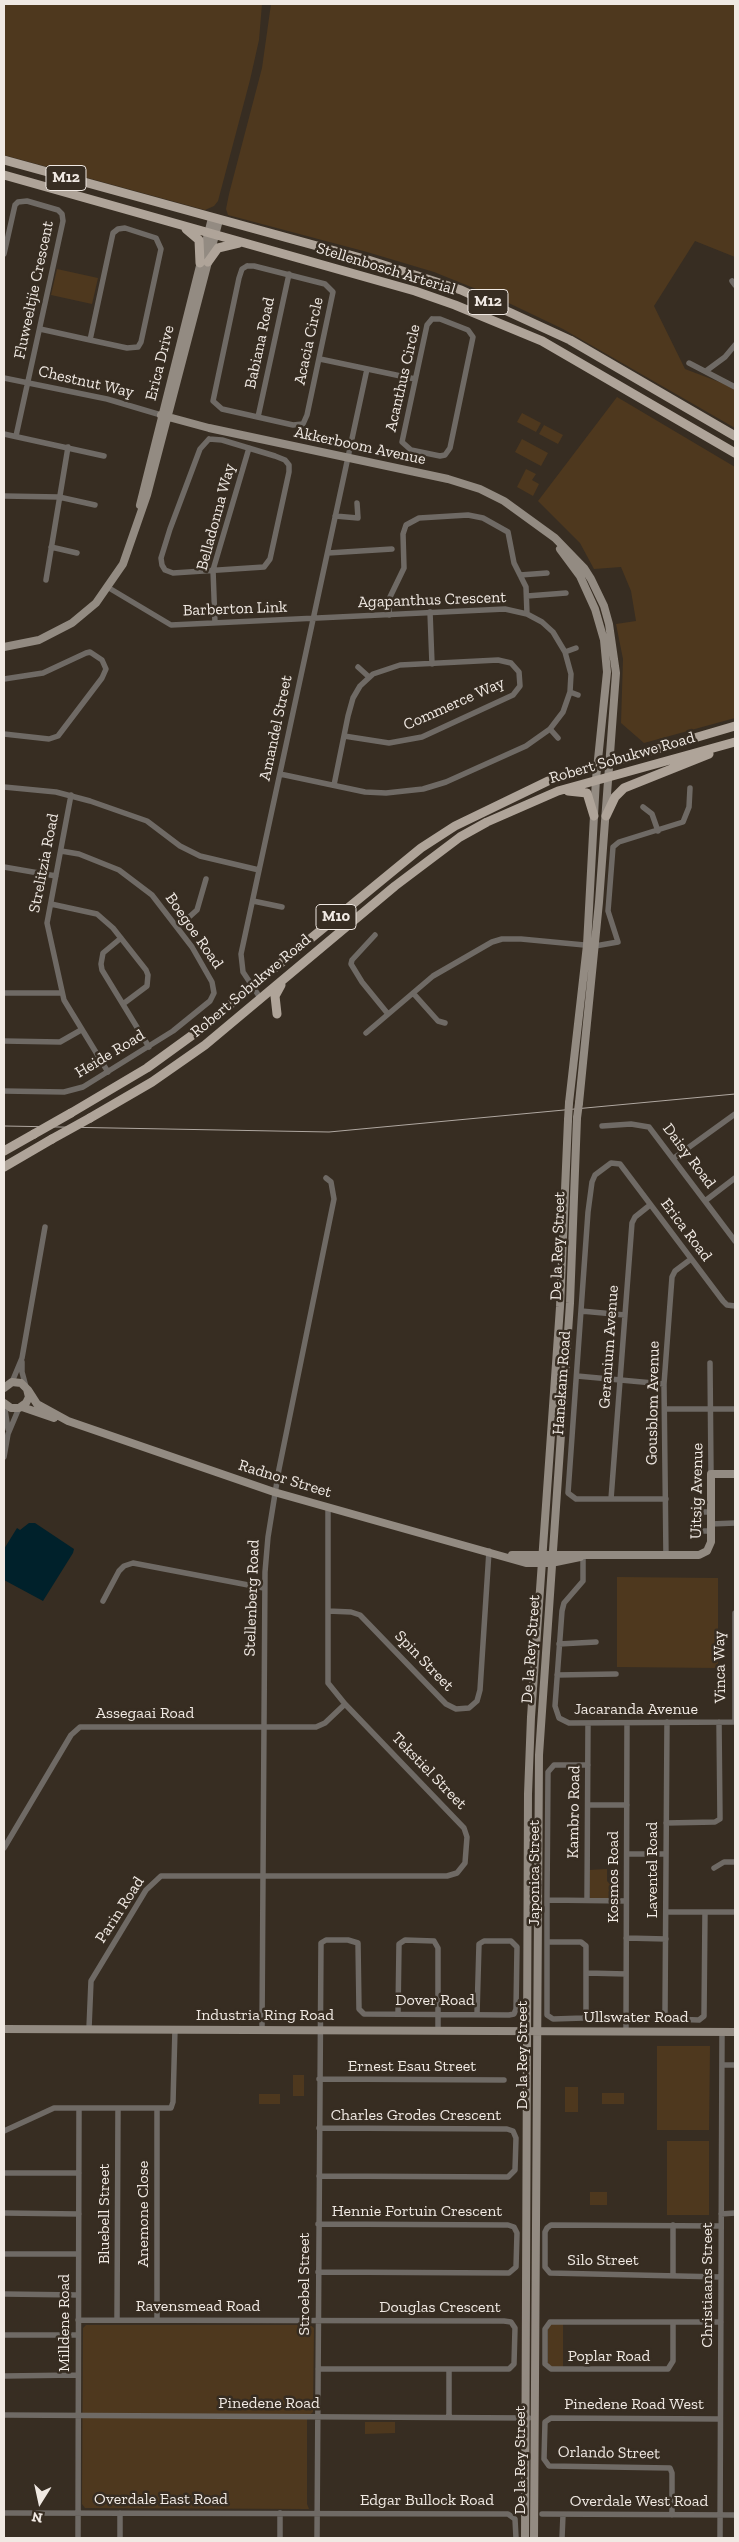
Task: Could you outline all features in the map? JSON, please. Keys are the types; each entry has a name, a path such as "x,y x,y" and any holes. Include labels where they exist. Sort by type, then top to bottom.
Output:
{"main road":[{"name":"Stellenbosch Arterial","path":"4,160 368,260 469,294 570,340 735,436"},
{"name":"Stellenbosch Arterial","path":"4,174 176,224 416,290 508,326 576,360 735,453"},
{"name":"Erica Drive","path":"4,647 39,640 59,631 85,613 109,588 128,553 138,515 147,495 164,416 216,219"},
{"path":"176,224 198,238 204,262"},
{"path":"204,262 218,248 244,243"},
{"name":"Akkerboom Avenue","path":"164,416 474,487 504,501 555,538 584,568 604,606 616,668 608,764"},
{"name":"Akkerboom Avenue","path":"538,526 565,555 580,576 595,609 601,628 607,682 597,768"},
{"name":"Robert Sobukwe Road","path":"4,1151 147,1068 252,988 388,874 436,838 483,811 548,781 735,726"},
{"path":"606,816 615,797 624,788 735,743"},
{"name":"Robert Sobukwe Road","path":"4,1166 90,1118 181,1062 261,999 436,853 487,822 558,791 607,776 735,743"},
{"name":"De la Rey Street","path":"525,2538 530,2418 539,1754 547,1559 569,1103 591,946 606,816 608,764"},
{"name":"De la Rey Street","path":"534,2538 530,2418 527,2030 528,1784 569,1313 577,1118 591,946 597,768"},
{"path":"558,791 585,791 589,795 594,816"},
{"path":"277,1014 275,996 287,977"},
{"path":"4,1388 9,1382 20,1383 27,1390 28,1400 20,1408"},
{"name":"Radnor Street","path":"27,1390 37,1404 68,1421"},
{"name":"Radnor Street","path":"4,1403 11,1408 20,1408 68,1421 274,1492 493,1552 521,1562 547,1559"},
{"path":"712,1474 735,1474"},
{"name":"Uitsig Avenue","path":"547,1559 666,1556 704,1553 710,1545 712,1474"},
{"name":"Industria Ring Road","path":"4,2029 527,2030"},
{"name":"Ullswater Road","path":"527,2030 735,2032"}],"street":[{"name":"Fluweeltjie Crescent","path":"4,254 15,205 18,202 27,201 58,210 62,214 63,221 16,436"},
{"path":"40,329 90,340 132,349 140,345 161,249 156,238 125,228 118,228 113,232 90,340"},
{"name":"Acacia Circle","path":"247,266 289,274 325,284 333,292 306,419 303,424 293,425 218,408 213,401 238,278 242,269 247,266"},
{"name":"Babiana Road","path":"258,417 289,274"},
{"name":"Acanthus Circle","path":"440,319 471,332 473,340 450,448 445,454 437,455 411,450 402,442 416,379 430,320 440,319"},
{"path":"706,371 725,357 735,345"},
{"path":"320,359 416,379"},
{"path":"689,363 735,387"},
{"name":"Amandel Street","path":"261,999 243,972 241,960 252,901 367,369"},
{"name":"Chestnut Way","path":"4,378 131,405 164,416"},
{"path":"4,434 104,456"},
{"path":"213,439 249,448 285,460 289,468 270,559 264,567 258,569 170,572 162,565 163,550 202,444 213,439"},
{"path":"46,580 68,448"},
{"name":"Belladonna Way","path":"216,623 213,570 249,448"},
{"path":"4,496 59,497 95,505"},
{"path":"335,516 358,518 357,503"},
{"path":"390,615 390,597 404,568 403,534 406,525 419,518 476,515 503,528 510,537 513,558 520,575 525,581 527,596 526,614"},
{"path":"51,547 77,553"},
{"path":"328,553 392,549"},
{"path":"520,575 548,573"},
{"name":"Barberton Link","path":"109,588 171,625 313,619"},
{"path":"527,596 566,594"},
{"name":"Agapanthus Crescent","path":"280,774 365,792 386,793 423,789 446,782 526,746 550,729 563,712 570,692 571,674 565,652 549,628 526,614 505,609 313,619"},
{"path":"430,612 432,664"},
{"path":"565,652 576,648"},
{"path":"4,679 43,673 90,652 102,660 106,669 102,678 58,736 49,739 4,734"},
{"name":"Commerce Way","path":"334,785 344,736 353,698 360,686 369,677 391,667 507,661 519,672 520,686 516,693 413,740 380,742 344,736"},
{"path":"358,667 369,677"},
{"path":"570,692 578,695"},
{"path":"550,729 558,738"},
{"path":"4,787 71,795 142,818 180,846 200,856 259,870"},
{"path":"366,1032 433,976 475,951 502,939 591,946 618,942 608,911 613,847 620,842 683,822 689,807 690,788"},
{"name":"Strelitzia Road","path":"71,795 47,923 62,993 67,1007 108,1072"},
{"path":"643,806 652,814 658,831"},
{"name":"Boegoe Road","path":"61,851 79,854 119,870 152,895 178,927 212,982 214,996"},
{"path":"4,866 56,876"},
{"path":"178,927 198,910 206,879"},
{"path":"252,901 282,907"},
{"path":"50,904 97,914 121,938 148,975 147,986 144,990 123,1004"},
{"path":"375,935 351,962 362,982 388,1014"},
{"path":"121,938 105,950 101,964 102,970 149,1046"},
{"path":"4,993 62,993"},
{"path":"413,993 438,1021 445,1023"},
{"name":"Heide Road","path":"4,1091 72,1091 83,1087 173,1031 214,996"},
{"path":"4,1041 60,1042 81,1030"},
{"path":"674,1158 735,1114"},
{"name":"Daisy Road","path":"602,1126 631,1124 649,1127 735,1241"},
{"name":"Hanekam Road","path":"620,1164 611,1163 592,1180 569,1495 576,1500 666,1499"},
{"name":"Erica Road","path":"620,1164 724,1303 735,1306"},
{"name":"Stellenberg Road","path":"262,2029 264,1588 274,1492 334,1199 330,1182 326,1178"},
{"path":"705,1201 735,1178"},
{"name":"Geranium Avenue","path":"611,1499 632,1221 650,1205"},
{"path":"27,1390 22,1372 22,1358 45,1227"},
{"name":"Gousblom Avenue","path":"666,1556 664,1384 672,1275 691,1259"},
{"path":"581,1311 626,1315"},
{"path":"9,1382 22,1358"},
{"name":"Uitsig Avenue","path":"710,1362 712,1474"},
{"path":"577,1376 664,1384"},
{"path":"4,1403 8,1415 8,1434 4,1457"},
{"path":"8,1434 20,1408"},
{"path":"665,1409 735,1409"},
{"name":"Tekstiel Street","path":"262,1876 447,1876 457,1873 466,1863 467,1838 464,1828 332,1690 328,1680 328,1507"},
{"path":"695,1512 711,1512"},
{"path":"695,1531 735,1523"},
{"name":"Spin Street","path":"328,1611 351,1612 360,1615 446,1704 456,1709 469,1708 476,1701 480,1690 493,1552"},
{"name":"Jacaranda Avenue","path":"582,1557 583,1581 562,1606 555,1709 557,1716 566,1723 735,1722"},
{"path":"103,1601 119,1571 132,1563 264,1588"},
{"name":"Vinca Way","path":"735,1613 735,1722"},
{"path":"559,1644 596,1642"},
{"path":"557,1675 616,1674"},
{"name":"Assegaai Road","path":"4,1848 71,1735 80,1728 319,1726 345,1704"},
{"name":"Laventel Road","path":"666,1722 667,2017 672,2020 699,2020 703,2017 705,1912"},
{"path":"666,1823 715,1822 720,1818 719,1722"},
{"name":"Kambro Road","path":"587,1900 588,1723"},
{"name":"Kosmos Road","path":"626,2030 627,1723"},
{"name":"Japonica Street","path":"587,1974 585,2017 581,2019 549,2017 547,1942 548,1770 554,1765 588,1764"},
{"path":"588,1805 627,1805"},
{"path":"626,1854 666,1854"},
{"path":"714,1868 724,1862 735,1862"},
{"name":"Parin Road","path":"89,2028 91,1982 146,1890 156,1879 166,1875 262,1876"},
{"path":"547,1900 626,1901"},
{"path":"666,1912 735,1912"},
{"path":"626,1938 666,1939"},
{"name":"Stroebel Street","path":"317,2538 320,1947 324,1940 352,1940 359,1945 360,2012"},
{"path":"398,2014 399,1944 405,1940 434,1941 438,1946 438,2030"},
{"name":"Dover Road","path":"360,2012 364,2014 509,2015 514,2014 516,2009 517,1948 511,1941 484,1941 479,1944 477,2014"},
{"path":"547,1942 585,1944 587,1974 626,1974"},
{"path":"4,2131 50,2109 169,2108 173,2103 175,2029"},
{"name":"Christiaans Street","path":"720,2538 722,2031"},
{"path":"722,2065 735,2065"},
{"name":"Ernest Esau Street","path":"320,2079 504,2080"},
{"name":"Milldene Road","path":"78,2538 79,2108"},
{"name":"Bluebell Street","path":"117,2320 118,2108"},
{"name":"Anemone Close","path":"157,2108 157,2319"},
{"name":"Charles Grodes Crescent","path":"318,2176 508,2177 515,2170 516,2146 515,2134 508,2129 319,2128"},
{"path":"4,2173 79,2173"},
{"path":"4,2213 78,2214"},
{"path":"721,2214 735,2214"},
{"name":"Hennie Fortuin Crescent","path":"318,2224 508,2225 515,2229 517,2241 516,2267 509,2273 318,2272"},
{"name":"Silo Street","path":"673,2225 552,2225 546,2228 545,2267 549,2272 721,2276"},
{"path":"673,2275 673,2225 721,2226"},
{"path":"4,2254 78,2254"},
{"path":"4,2294 78,2295"},
{"name":"Ravensmead Road","path":"78,2320 318,2321"},
{"name":"Douglas Crescent","path":"318,2321 504,2321 514,2325 512,2367 505,2370 318,2370"},
{"name":"Poplar Road","path":"552,2321 673,2322 672,2361 670,2368 665,2370 551,2369 545,2364 545,2329 547,2324 552,2321"},
{"path":"673,2322 721,2322"},
{"path":"4,2335 78,2335"},
{"path":"449,2369 449,2417"},
{"path":"4,2376 78,2376"},
{"name":"Pinedene Road","path":"4,2415 530,2418"},
{"name":"Pinedene Road West","path":"547,2420 720,2419"},
{"name":"Orlando Street","path":"547,2420 544,2424 544,2460 549,2466 670,2468 672,2473 672,2515"},
{"name":"Overdale East Road","path":"4,2513 318,2514"},
{"path":"120,2513 120,2538"},
{"path":"280,2513 280,2538"},
{"name":"Edgar Bullock Road","path":"318,2514 510,2514 515,2519 516,2538"},
{"name":"Overdale West Road","path":"542,2514 735,2515"},
{"path":"562,2514 562,2538"}],"shaded area":[{"path":"4,4 262,4 259,40 250,80 218,201 214,206 205,210 4,155"},
{"path":"271,4 735,4 735,257 695,241 654,306 685,369 735,388 735,428 563,329 496,297 434,272 228,215 226,209 229,194 262,68"},
{"path":"57,269 98,278 92,304 51,295"},
{"path":"617,397 735,467 735,718 644,743 621,723 623,659 616,624 636,621 631,591 621,567 594,569 580,543 538,501"},
{"path":"522,413 541,423 536,432 517,422"},
{"path":"544,425 563,435 558,444 539,434"},
{"path":"522,439 548,453 541,466 515,452"},
{"path":"526,469 536,474 532,480 539,484 533,496 517,487"},
{"path":"617,1577 718,1578 718,1668 617,1667"},
{"path":"607,1869 607,1881 620,1895 620,1898 590,1898 589,1870"},
{"path":"657,2046 710,2046 709,2130 657,2130"},
{"path":"293,2075 304,2075 304,2096 293,2096"},
{"path":"565,2087 578,2087 578,2112 565,2112"},
{"path":"602,2093 624,2093 624,2104 602,2104"},
{"path":"259,2094 280,2094 280,2104 259,2104"},
{"path":"667,2141 709,2141 709,2215 667,2215"},
{"path":"590,2192 607,2192 607,2205 590,2205"},
{"path":"551,2324 563,2324 563,2367 551,2367 548,2363 548,2329"},
{"path":"86,2325 310,2325 314,2328 313,2412 307,2417 307,2504 309,2509 85,2508 82,2504 83,2328"},
{"path":"365,2422 395,2422 395,2433 365,2434"}],"water":[{"path":"29,1523 35,1523 74,1549 43,1601 4,1580 4,1549 17,1528 20,1530"}],"railway":[{"path":"4,1126 329,1132 735,1094"}]}
